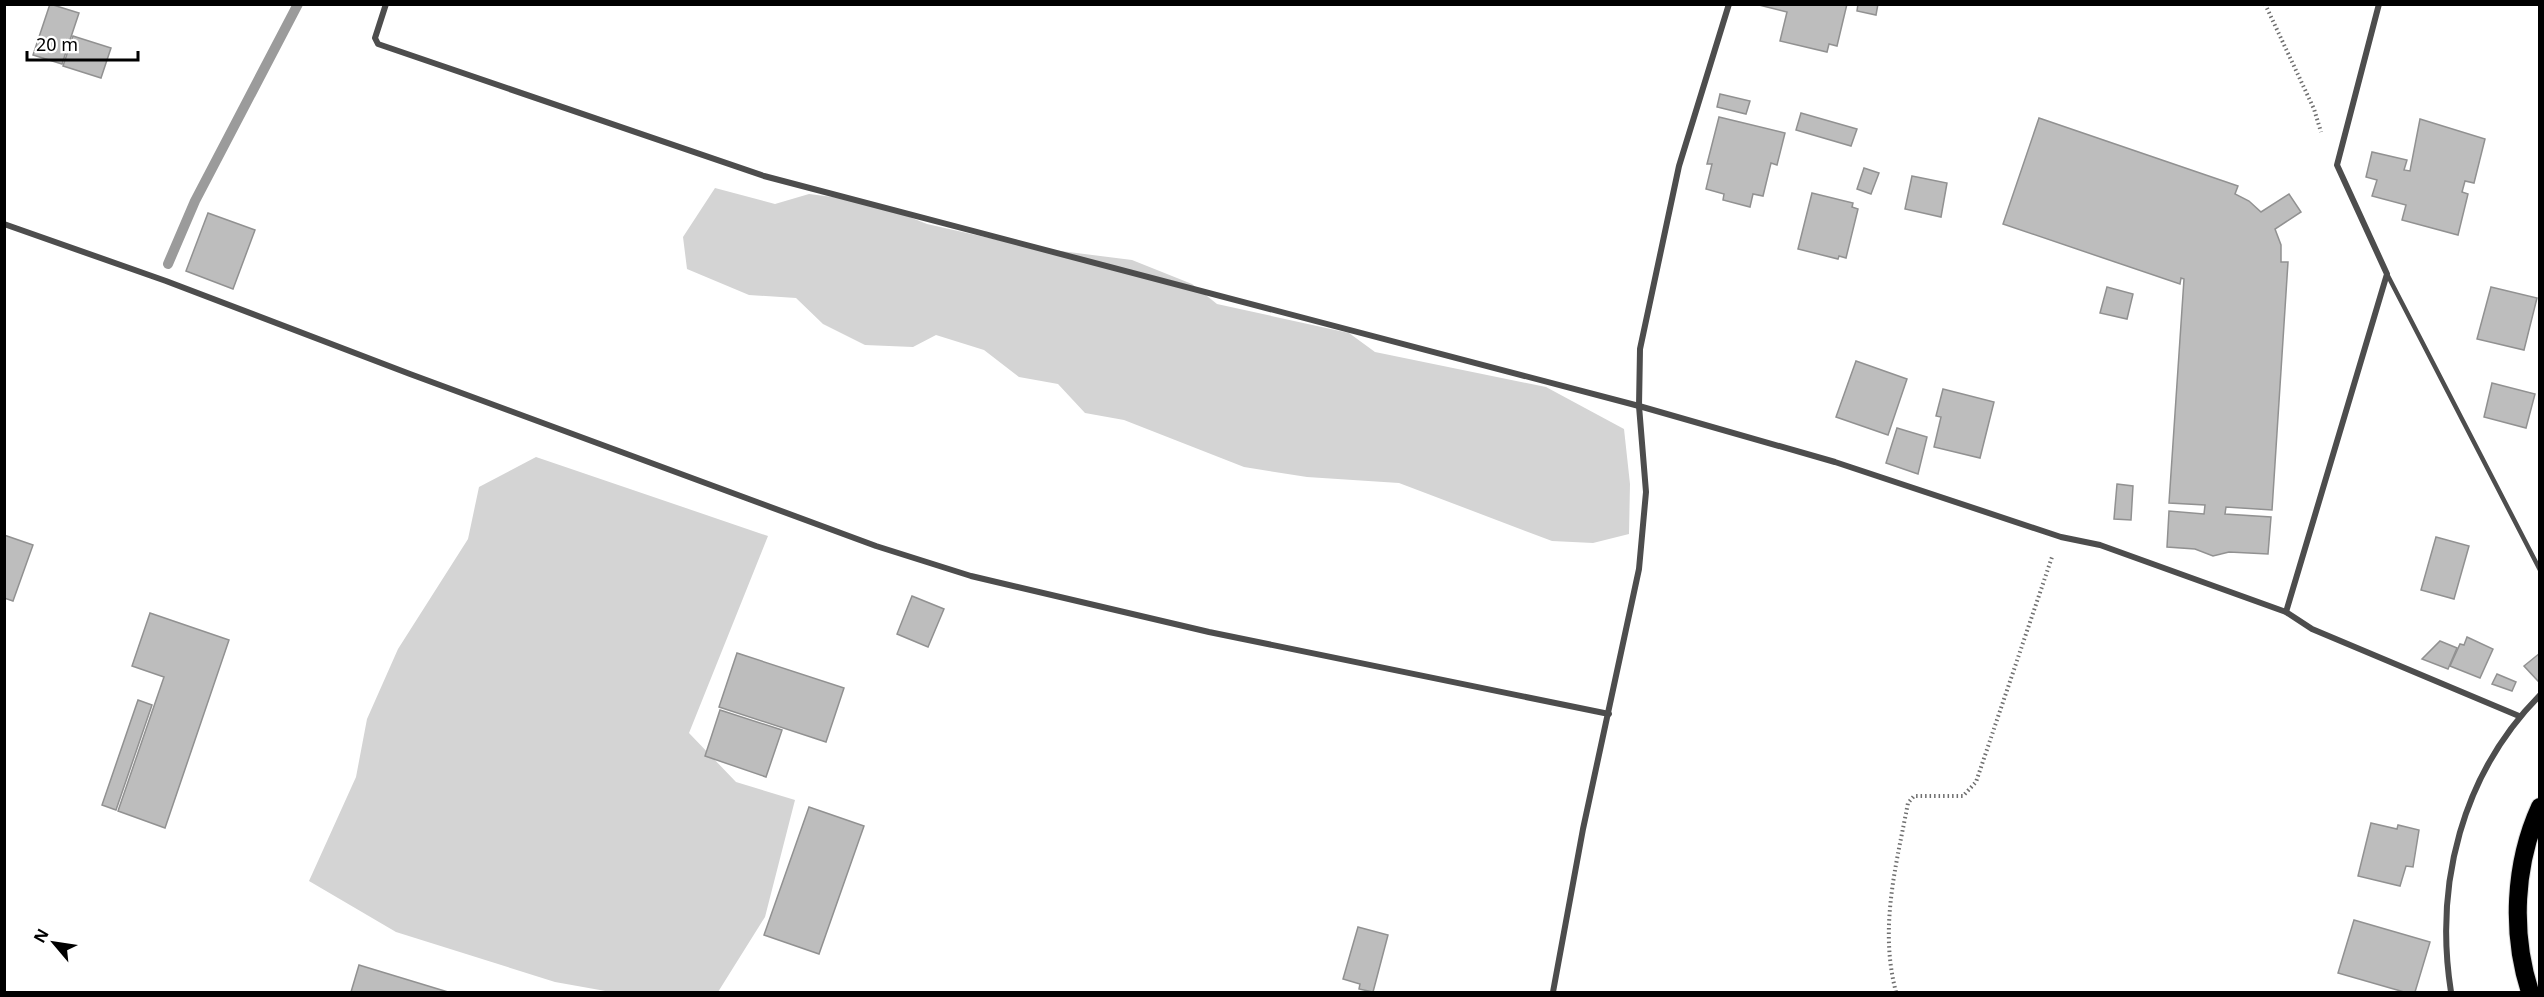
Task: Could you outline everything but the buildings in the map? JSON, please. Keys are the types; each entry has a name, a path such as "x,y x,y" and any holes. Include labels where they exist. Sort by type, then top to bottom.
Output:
{"highway":[{"path":"2530,993 2519,937 2518,896 2523,857 2540,807"}],"street":[{"path":"386,4 375,38 378,44 764,176 1639,406 1835,462 2061,537 2100,545 2286,612 2312,629 2519,716"},
{"path":"1553,993 1583,829 1639,569 1646,492 1639,406 1640,349 1679,166 1729,4"},
{"path":"2286,612 2387,274 2337,165 2379,4"},
{"path":"4,224 166,281 410,374 876,546 971,576 1209,632 1609,714"},
{"path":"2451,993 2444,921 2450,868 2463,818 2485,767 2519,716 2540,695"}],"lane":[{"path":"2387,274 2540,570"}],"path":[{"path":"2265,4 2314,109 2324,143 2337,165"},
{"path":"1896,993 1890,970 1887,910 1908,802 1914,796 1963,796 1976,782 2041,585 2061,537"}],"shaded area":[{"path":"715,188 775,204 809,194 872,202 927,224 1029,247 1132,260 1192,284 1217,304 1349,333 1375,352 1546,387 1624,429 1630,484 1629,534 1593,543 1552,541 1399,483 1307,477 1244,467 1124,420 1085,413 1058,384 1019,377 984,350 936,335 913,347 865,345 823,324 796,298 749,295 687,269 683,237"},
{"path":"536,457 768,536 689,733 736,782 795,800 765,917 718,992 611,992 555,982 396,932 309,881 356,777 367,719 398,649 468,539 479,487"}],"waterway":[{"path":"168,264 195,201 298,4"}]}
